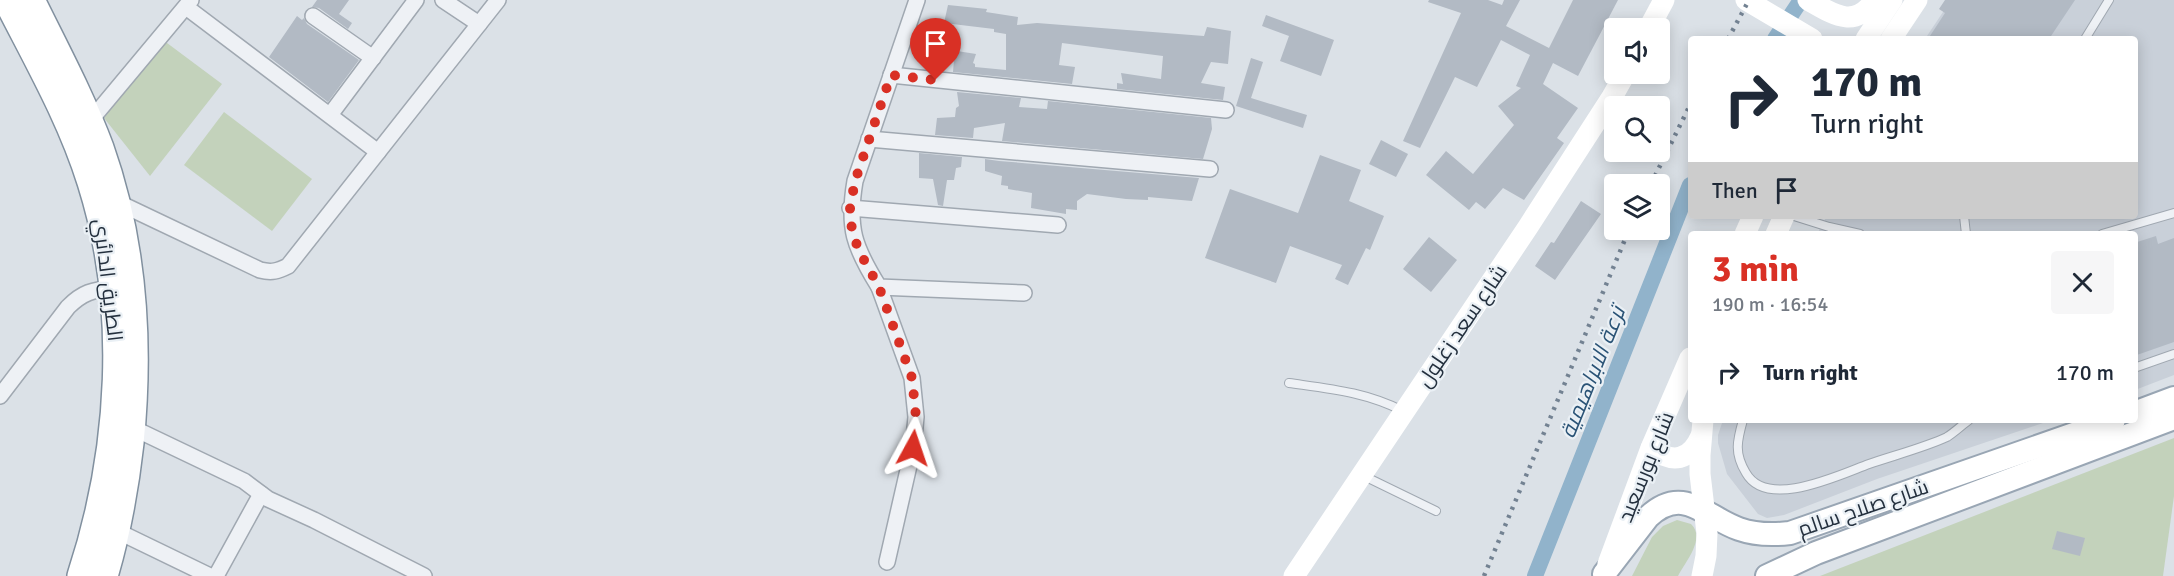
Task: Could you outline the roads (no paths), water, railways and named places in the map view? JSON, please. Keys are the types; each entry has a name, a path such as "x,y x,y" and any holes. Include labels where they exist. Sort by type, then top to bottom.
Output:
{"highway":[{"name":"الطريق الدائري","path":"7,0 62,107 91,182 114,218"},
{"name":"الطريق الدائري","path":"31,0 90,122 114,218 119,261 113,290 117,343 112,423 97,522 81,576"},
{"name":"الطريق الدائري","path":"104,576 117,531 131,427 135,341 133,289 119,261"}],"main road":[{"path":"2138,412 2174,399"},
{"name":"شارع صلاح سالم","path":"1767,576 1816,553 2174,418"},
{"name":"شارع صلاح سالم","path":"1604,575 1648,517 1656,509 1668,504 1679,502 1694,505 1728,524 1748,531 1768,534 1790,533 2105,423"},
{"path":"2069,458 2060,456 2061,446 2117,423"}],"street":[{"path":"330,115 416,0"},
{"path":"443,0 479,24"},
{"path":"114,218 260,270 271,273 288,266 498,0"},
{"path":"887,562 911,458 916,417 912,378 879,287 859,251 852,231 850,208 855,181 917,0"},
{"path":"1654,18 1664,0"},
{"path":"1808,0 1838,16 1856,16 1864,12 1875,0"},
{"path":"1868,36 1892,0"},
{"path":"1893,36 1917,0"},
{"path":"90,122 188,4 378,152"},
{"path":"1753,4 1807,36"},
{"path":"313,16 373,58"},
{"path":"891,75 1226,110"},
{"name":"شارع سعد زغلول","path":"1294,576 1528,227 1619,84"},
{"path":"869,139 1210,169"},
{"path":"850,208 1058,225"},
{"path":"879,287 1024,293"},
{"path":"0,396 68,307 80,295 96,289 113,290"},
{"name":"شارع بورسعيد","path":"1604,575 1651,448 1688,363"},
{"path":"131,427 244,481 261,495 424,576"},
{"path":"1651,448 1662,456 1674,459 1686,456 1696,448 1702,428"},
{"name":"شارع بورسعيد","path":"1702,428 1700,474 1706,511 1706,556 1702,576"},
{"path":"216,576 261,495"},
{"path":"117,531 210,576"}],"lane":[{"path":"2087,36 2109,0"},
{"path":"2112,231 2174,213"},
{"path":"1804,219 1847,231"},
{"path":"2138,367 2174,354"},
{"path":"1289,383 1352,392 1382,401 1404,412"},
{"path":"1742,423 1737,442 1739,461 1749,478 1758,486 1776,490 1810,485 1947,436 1966,423"},
{"path":"1362,475 1436,511"}],"waterway":[{"name":"ترعة الابراهيمية","path":"1777,36 1801,0"},
{"name":"ترعة الابراهيمية","path":"1535,576 1688,190"}],"railway":[{"path":"1730,36 1749,0"},
{"path":"1656,174 1688,109"},
{"path":"1484,576 1625,240"}]}
